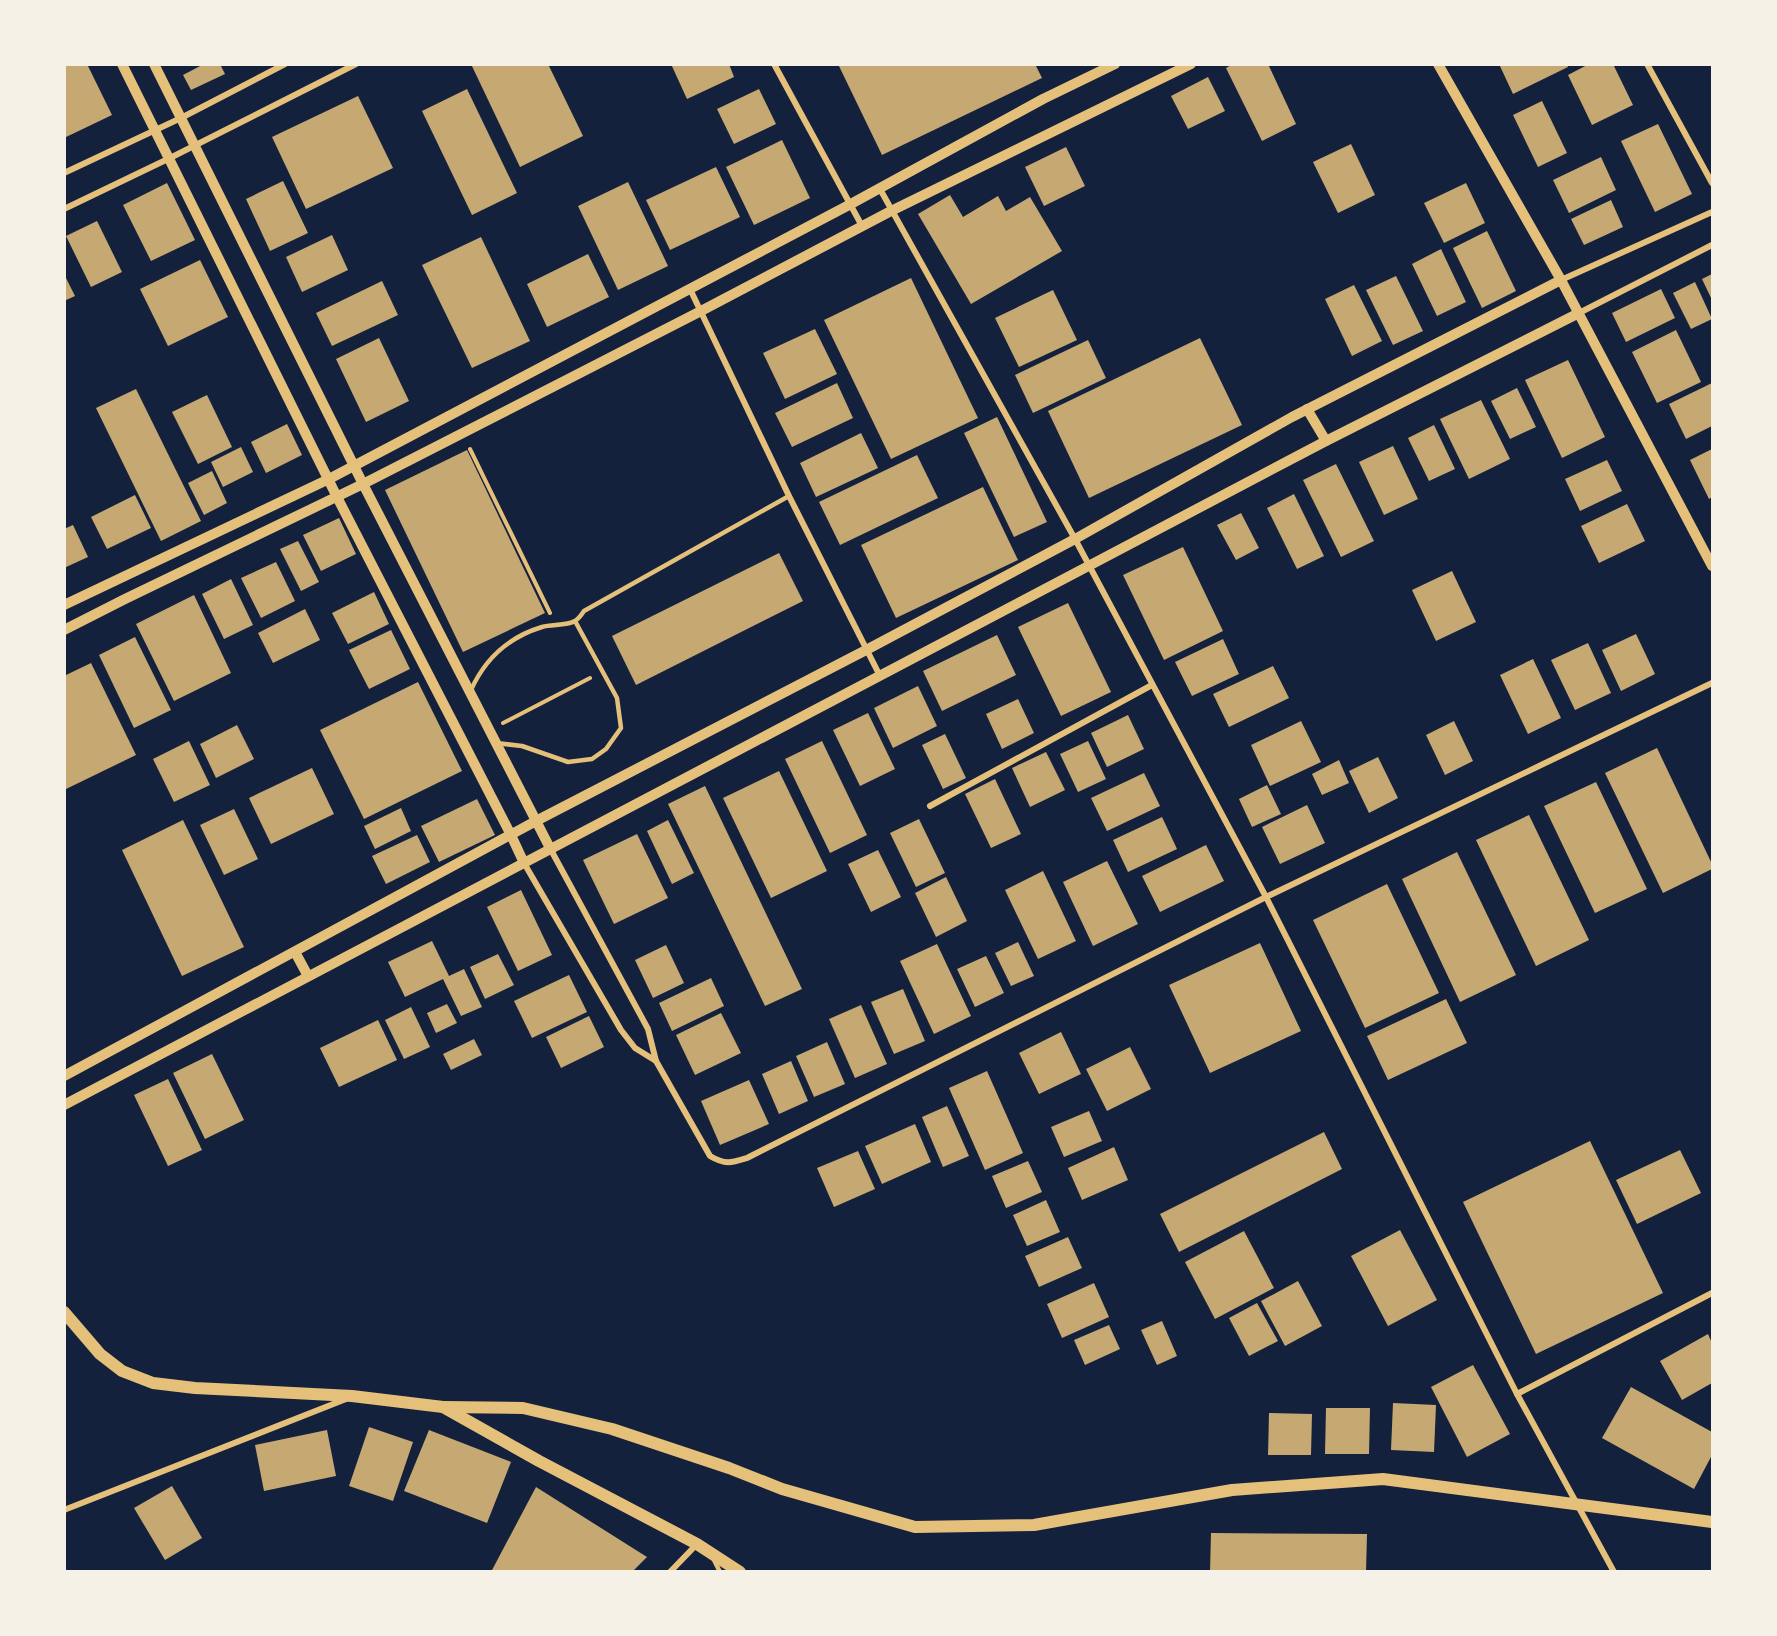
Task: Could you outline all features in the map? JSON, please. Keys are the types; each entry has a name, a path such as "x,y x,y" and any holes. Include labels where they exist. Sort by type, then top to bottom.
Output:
{"main road":[{"path":"65,1314 107,1359 122,1371 153,1383 195,1388 352,1396 443,1407 523,1408 612,1429 782,1488 915,1527 1035,1525 1232,1490 1383,1479 1713,1522"},
{"path":"443,1407 539,1461 697,1544 740,1572"}],"street":[{"path":"122,64 337,497 524,863 621,1030 635,1048 656,1061"},
{"path":"154,64 363,484 551,850 648,1029 656,1061 710,1156 720,1162 732,1163 747,1158 1266,897 1713,683"},
{"path":"64,173 181,118 285,64"},
{"path":"64,209 356,64"},
{"path":"774,64 862,226"},
{"path":"64,605 329,479 880,189 1043,99 1115,64"},
{"path":"64,630 363,484 701,312 862,226 1191,64"},
{"path":"1438,64 1561,280 1713,566"},
{"path":"1647,64 1713,183"},
{"path":"880,189 1075,539 1266,897 1517,1394 1614,1572"},
{"path":"64,1076 536,821 1075,539 1307,409 1561,280 1713,212"},
{"path":"64,1106 1326,441 1713,245"},
{"path":"690,289 789,496 880,676"},
{"path":"1307,409 1326,441"},
{"path":"113,582 125,599"},
{"path":"930,806 1152,685"},
{"path":"295,952 308,976"},
{"path":"1517,1394 1713,1293"},
{"path":"64,1510 352,1396"},
{"path":"670,1572 697,1544"}],"lane":[{"path":"470,692 480,672 497,652 517,637 543,626 575,621 584,611 789,496"},
{"path":"496,743 522,746 568,762 592,759 606,749 621,728 617,698 575,621"},
{"path":"710,1552 720,1572"}],"path":[{"path":"479,468 555,624"},
{"path":"490,730 604,671"}],"building":[{"path":"64,64 87,64 112,115 64,138"},
{"path":"204,64 220,64 225,74 191,90 183,75"},
{"path":"471,64 548,64 583,136 520,167"},
{"path":"671,64 729,64 734,77 687,99"},
{"path":"838,64 1035,64 1042,78 882,155"},
{"path":"1233,64 1268,64 1296,124 1262,141 1226,68"},
{"path":"1499,64 1567,64 1568,67 1513,94"},
{"path":"1589,64 1613,64 1633,105 1592,125 1568,75"},
{"path":"1208,77 1225,111 1188,129 1171,96"},
{"path":"467,89 517,193 472,215 422,111"},
{"path":"759,89 776,124 734,144 717,109"},
{"path":"358,96 393,168 306,209 272,137"},
{"path":"1542,101 1567,153 1538,167 1513,115"},
{"path":"1658,124 1692,194 1655,212 1621,141"},
{"path":"782,140 810,198 754,225 726,167"},
{"path":"1351,144 1375,195 1338,213 1313,162"},
{"path":"1066,147 1085,186 1044,206 1025,167"},
{"path":"1601,157 1616,190 1569,213 1553,180"},
{"path":"716,167 740,217 670,250 646,200"},
{"path":"283,181 308,233 270,251 246,199"},
{"path":"628,182 668,266 618,290 578,206"},
{"path":"167,183 195,240 151,261 123,205"},
{"path":"1466,183 1485,223 1444,243 1424,203"},
{"path":"950,195 963,217 998,196 1006,211 1030,197 1062,251 971,304 918,214"},
{"path":"1611,200 1623,227 1584,245 1571,219"},
{"path":"97,221 122,272 91,287 66,236"},
{"path":"1487,231 1516,291 1482,308 1453,248"},
{"path":"332,235 348,270 302,292 286,257"},
{"path":"481,237 530,341 472,368 422,265"},
{"path":"1441,249 1466,302 1437,316 1412,264"},
{"path":"588,254 609,297 547,327 527,284"},
{"path":"200,260 228,317 168,346 140,289"},
{"path":"64,274 75,296 64,301"},
{"path":"1712,274 1712,300 1702,279"},
{"path":"1396,276 1423,331 1393,345 1366,290"},
{"path":"911,278 978,418 891,459 824,320"},
{"path":"382,281 398,315 332,346 316,313"},
{"path":"1695,282 1712,319 1691,329 1673,293"},
{"path":"1354,285 1382,341 1352,356 1325,299"},
{"path":"1661,289 1675,318 1626,342 1612,313"},
{"path":"1053,290 1077,340 1019,367 995,318"},
{"path":"815,329 837,374 785,399 763,353"},
{"path":"1676,330 1701,382 1657,403 1632,352"},
{"path":"379,338 409,401 366,422 336,359"},
{"path":"1200,338 1242,425 1089,498 1048,411"},
{"path":"1088,340 1106,378 1033,413 1015,375"},
{"path":"1568,360 1605,437 1562,458 1525,380"},
{"path":"837,383 853,418 792,447 775,413"},
{"path":"1712,383 1712,426 1686,439 1669,404"},
{"path":"1517,388 1536,427 1510,439 1491,401"},
{"path":"136,389 201,521 161,541 96,408"},
{"path":"207,395 232,447 198,464 172,412"},
{"path":"1481,400 1510,459 1469,479 1440,419"},
{"path":"997,417 1047,522 1014,537 964,433"},
{"path":"287,424 302,455 266,473 251,442"},
{"path":"1434,425 1455,469 1429,481 1408,438"},
{"path":"861,433 878,468 816,497 800,463"},
{"path":"1393,446 1418,499 1384,515 1359,462"},
{"path":"241,447 253,472 223,487 211,462"},
{"path":"1712,449 1712,497 1709,499 1690,460"},
{"path":"467,450 545,613 463,652 385,490"},
{"path":"917,455 938,498 840,545 819,502"},
{"path":"1607,460 1622,491 1580,511 1565,479"},
{"path":"1336,464 1374,541 1341,557 1303,480"},
{"path":"212,471 227,503 204,515 188,483"},
{"path":"983,487 1018,560 896,618 861,545"},
{"path":"1294,494 1324,556 1297,569 1267,508"},
{"path":"135,495 151,528 107,549 91,517"},
{"path":"1627,504 1645,541 1599,563 1581,526"},
{"path":"1241,513 1259,548 1236,560 1217,525"},
{"path":"339,518 356,554 321,571 303,535"},
{"path":"73,525 88,557 64,568 64,529"},
{"path":"298,541 319,582 301,591 280,549"},
{"path":"1183,547 1223,631 1164,660 1123,575"},
{"path":"779,553 803,601 636,685 612,636"},
{"path":"276,562 295,601 261,618 241,578"},
{"path":"1452,571 1476,622 1436,641 1412,590"},
{"path":"231,579 253,625 224,639 202,594"},
{"path":"374,592 389,624 348,644 332,613"},
{"path":"194,595 231,673 174,701 136,624"},
{"path":"1068,603 1111,692 1061,716 1018,627"},
{"path":"305,609 320,640 273,663 258,633"},
{"path":"391,630 410,669 369,689 349,650"},
{"path":"1636,634 1655,674 1621,691 1602,650"},
{"path":"997,635 1016,675 942,711 923,671"},
{"path":"135,637 171,710 134,728 99,655"},
{"path":"1223,639 1239,674 1192,696 1175,662"},
{"path":"1588,643 1611,693 1575,710 1551,660"},
{"path":"1533,659 1561,718 1528,734 1500,675"},
{"path":"91,663 136,755 64,790 64,676"},
{"path":"1273,666 1289,698 1229,727 1213,694"},
{"path":"418,682 462,771 364,819 320,730"},
{"path":"918,686 937,726 893,748 874,708"},
{"path":"1018,699 1034,733 1002,749 986,714"},
{"path":"868,713 895,769 860,786 833,730"},
{"path":"1128,715 1144,749 1107,767 1091,733"},
{"path":"1301,721 1321,762 1270,786 1251,745"},
{"path":"1454,721 1473,761 1445,775 1426,735"},
{"path":"237,725 254,759 216,778 200,744"},
{"path":"945,734 966,778 943,789 922,745"},
{"path":"189,741 210,785 174,802 153,759"},
{"path":"822,741 867,835 830,853 785,759"},
{"path":"1088,741 1106,779 1078,792 1060,754"},
{"path":"1657,748 1712,864 1712,869 1663,893 1605,773"},
{"path":"1046,752 1065,790 1030,807 1012,768"},
{"path":"1378,757 1398,798 1369,813 1349,771"},
{"path":"1339,760 1349,783 1322,795 1312,774"},
{"path":"312,768 334,814 271,844 249,798"},
{"path":"779,771 827,871 771,898 723,798"},
{"path":"1144,773 1160,806 1107,831 1091,798"},
{"path":"995,779 1021,834 991,848 965,794"},
{"path":"1596,782 1647,889 1595,913 1544,806"},
{"path":"1267,785 1281,814 1252,827 1239,799"},
{"path":"705,786 802,989 765,1006 668,804"},
{"path":"477,799 495,835 439,862 421,826"},
{"path":"1307,805 1325,843 1280,864 1262,827"},
{"path":"401,808 411,831 375,849 364,826"},
{"path":"234,809 258,859 224,875 200,825"},
{"path":"1529,815 1589,940 1536,966 1476,840"},
{"path":"1162,817 1177,849 1128,872 1113,840"},
{"path":"919,819 945,873 916,887 890,833"},
{"path":"183,820 244,947 182,976 122,850"},
{"path":"668,820 694,873 672,884 647,831"},
{"path":"637,834 668,898 614,924 583,860"},
{"path":"417,835 430,862 386,884 372,856"},
{"path":"1206,845 1224,881 1160,912 1142,876"},
{"path":"878,850 901,897 871,912 848,864"},
{"path":"1457,852 1516,975 1460,1002 1402,879"},
{"path":"1107,861 1138,924 1093,946 1063,882"},
{"path":"1043,871 1076,941 1038,959 1005,890"},
{"path":"946,877 967,921 936,937 915,893"},
{"path":"1387,884 1439,993 1365,1028 1313,920"},
{"path":"521,890 552,955 518,971 487,907"},
{"path":"432,941 449,976 464,969 482,1007 461,1016 443,979 405,997 388,962"},
{"path":"1018,942 1034,976 1011,986 995,953"},
{"path":"1260,943 1301,1031 1210,1073 1169,985"},
{"path":"937,944 971,1016 934,1034 900,961"},
{"path":"666,945 684,983 653,998 635,960"},
{"path":"498,954 514,985 485,999 470,967"},
{"path":"986,956 1004,993 975,1007 957,969"},
{"path":"569,975 587,1012 532,1038 514,1001"},
{"path":"711,978 724,1006 672,1031 659,1003"},
{"path":"903,989 925,1041 894,1054 871,1002"},
{"path":"1446,999 1467,1043 1388,1080 1367,1036"},
{"path":"447,1004 457,1023 436,1033 427,1013"},
{"path":"861,1005 887,1064 855,1078 829,1019"},
{"path":"411,1007 430,1047 404,1059 385,1020"},
{"path":"721,1013 741,1053 695,1075 676,1035"},
{"path":"589,1016 604,1047 561,1068 546,1037"},
{"path":"378,1020 397,1060 339,1087 320,1048"},
{"path":"1061,1032 1081,1074 1039,1094 1019,1053"},
{"path":"474,1039 482,1055 451,1070 443,1054"},
{"path":"827,1042 845,1084 814,1097 796,1056"},
{"path":"1130,1047 1151,1089 1107,1111 1086,1069"},
{"path":"212,1054 244,1120 205,1139 173,1073"},
{"path":"791,1061 808,1101 779,1114 762,1074"},
{"path":"987,1071 1023,1153 985,1170 949,1088"},
{"path":"168,1079 202,1150 168,1166 134,1095"},
{"path":"749,1080 769,1124 720,1145 701,1101"},
{"path":"947,1106 969,1156 943,1167 922,1117"},
{"path":"1089,1111 1102,1141 1064,1157 1051,1127"},
{"path":"915,1124 931,1162 882,1184 865,1146"},
{"path":"1324,1132 1342,1169 1179,1252 1160,1214"},
{"path":"1590,1141 1663,1293 1536,1354 1463,1202"},
{"path":"1114,1147 1128,1180 1082,1200 1068,1168"},
{"path":"1680,1150 1701,1193 1637,1224 1616,1180"},
{"path":"858,1151 875,1189 834,1207 817,1168"},
{"path":"1028,1161 1042,1192 1006,1208 992,1176"},
{"path":"1046,1200 1060,1232 1027,1246 1013,1215"},
{"path":"1400,1230 1437,1300 1388,1326 1351,1256"},
{"path":"1244,1231 1274,1288 1215,1319 1185,1262"},
{"path":"1068,1237 1082,1268 1039,1287 1025,1256"},
{"path":"1298,1281 1322,1326 1285,1346 1261,1301"},
{"path":"1094,1283 1109,1317 1062,1338 1047,1304"},
{"path":"1257,1303 1278,1341 1249,1356 1229,1318"},
{"path":"1162,1321 1177,1356 1157,1365 1141,1330"},
{"path":"1109,1325 1120,1349 1085,1365 1074,1340"},
{"path":"1708,1334 1712,1343 1712,1383 1682,1400 1660,1361"},
{"path":"1473,1365 1510,1434 1467,1457 1431,1387"},
{"path":"1631,1387 1712,1432 1712,1455 1694,1489 1602,1438"},
{"path":"1393,1403 1436,1405 1434,1452 1391,1450"},
{"path":"1326,1408 1370,1408 1369,1454 1325,1454"},
{"path":"1269,1413 1312,1414 1311,1455 1268,1455"},
{"path":"369,1427 413,1442 393,1501 349,1486"},
{"path":"327,1430 336,1476 264,1491 255,1445"},
{"path":"429,1430 511,1462 487,1523 404,1491"},
{"path":"172,1486 202,1538 165,1560 134,1508"},
{"path":"536,1487 647,1557 632,1572 491,1572"},
{"path":"1211,1533 1367,1534 1366,1572 1210,1572"}]}
